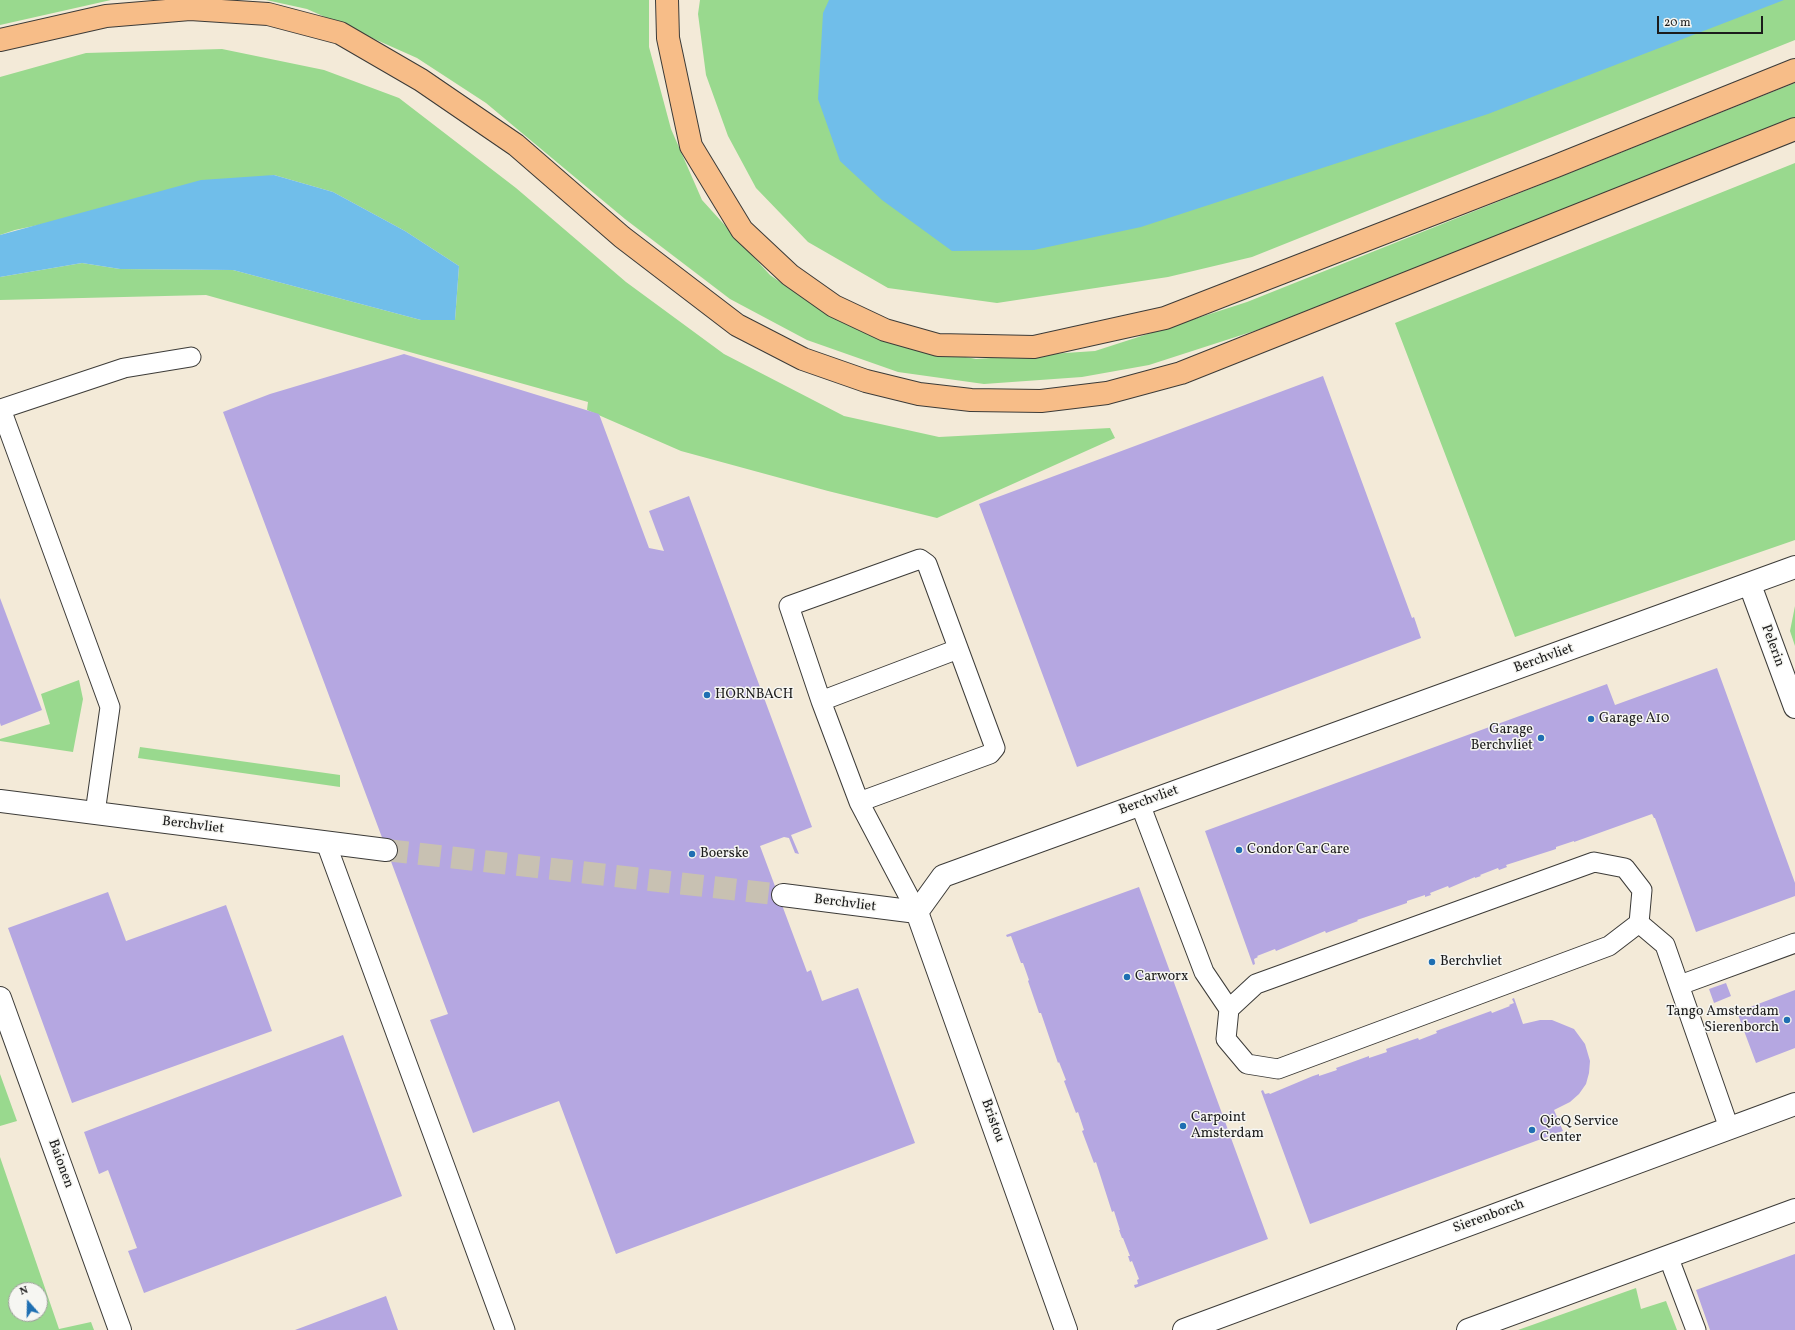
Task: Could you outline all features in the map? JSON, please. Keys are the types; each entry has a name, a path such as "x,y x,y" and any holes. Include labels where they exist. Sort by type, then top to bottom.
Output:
{"highway":[{"path":"667,0 668,38 691,146 742,230 790,275 834,306 885,330 938,345 1034,347 1166,318 1548,169 1795,70"},
{"path":"0,40 106,16 190,9 268,14 340,33 421,80 516,145 622,237 737,325 803,359 866,382 919,394 971,400 1040,401 1107,393 1181,373 1795,129"}],"street":[{"name":"Berchvliet","path":"783,895 917,912 943,876 1750,585 1795,567"},
{"name":"Pelerin","path":"1750,585 1795,707"},
{"name":"Berchvliet","path":"0,801 386,850"},
{"name":"Bristou","path":"917,912 1066,1330"},
{"name":"Baionen","path":"0,998 120,1330"},
{"name":"Sierenborch","path":"1184,1330 1795,1104"},
{"path":"1468,1330 1795,1210"}],"lane":[{"path":"95,813 110,707 1,409 124,368 191,357"},
{"path":"859,802 990,754 996,748 927,564 920,559 789,606 821,701 859,802 917,912"},
{"path":"821,701 958,649"},
{"path":"1140,804 1204,972 1229,1009 1226,1039 1247,1064 1278,1069 1609,946 1639,923 1642,890 1625,868 1594,862 1256,984 1229,1009"},
{"path":"326,843 505,1330"},
{"path":"1639,923 1665,945 1729,1128"},
{"path":"1680,985 1795,943"},
{"path":"1668,1256 1696,1330"}],"green space":[{"path":"0,0 111,0 0,25"},
{"path":"266,0 649,0 649,47 671,129 702,200 770,275 823,312 888,342 976,359 1095,351 1247,302 1795,83 1795,119 1285,321 1149,365 1082,377 984,384 898,372 807,340 730,299 625,219 486,103 417,58 307,9"},
{"path":"700,0 1795,0 1795,40 1252,257 1168,277 997,303 888,288 808,242 756,188 728,136 706,75 698,14"},
{"path":"222,49 324,70 399,98 516,188 626,282 724,354 844,416 939,437 1110,428 1115,438 937,518 828,491 681,451 587,410 588,402 206,295 0,300 0,277 82,263 120,269 233,270 421,320 455,320 459,266 405,231 333,192 274,175 15,230 0,235 0,77 86,53"},
{"path":"1795,163 1795,540 1515,637 1395,323"},
{"path":"1795,606 1795,646 1790,631"},
{"path":"79,680 83,699 73,752 0,741 0,739 50,724 41,694"},
{"path":"140,747 340,775 340,787 138,758"},
{"path":"0,1074 17,1121 0,1126"},
{"path":"0,1157 43,1282 8,1282 8,1322 48,1322 48,1297 59,1329 91,1322 94,1330 0,1330"},
{"path":"1636,1288 1641,1309 1666,1301 1677,1330 1518,1330"}],"water":[{"path":"829,0 1784,0 1488,114 1141,227 1034,250 952,251 882,200 840,161 818,99 823,13"},
{"path":"274,175 333,192 405,231 459,266 455,320 421,320 233,270 120,269 82,263 0,277 0,235 201,180"}],"building":[{"path":"404,354 599,414 649,548 664,551 649,511 689,496 812,827 791,835 799,854 795,853 789,838 784,837 760,846 807,972 811,970 822,1001 858,988 915,1143 616,1254 559,1101 473,1133 430,1020 448,1014 223,412 270,394"},
{"path":"1323,376 1412,618 1414,617 1421,638 1077,767 979,504"},
{"path":"0,598 42,710 1,726 0,723"},
{"path":"1717,668 1795,883 1795,896 1696,932 1655,818 1652,814 1556,847 1556,849 1506,865 1507,867 1499,870 1498,868 1449,888 1448,886 1430,893 1431,895 1425,897 1425,895 1407,901 1407,903 1357,920 1358,921 1326,933 1325,931 1276,951 1275,949 1257,956 1258,957 1254,959 1255,964 1253,965 1205,831 1607,684 1615,705"},
{"path":"1139,887 1268,1239 1135,1288 1134,1285 1138,1284 1137,1280 1139,1279 1132,1261 1130,1262 1128,1256 1130,1256 1119,1230 1114,1211 1112,1212 1096,1162 1094,1163 1082,1131 1084,1130 1078,1112 1076,1113 1064,1081 1066,1080 1059,1062 1058,1063 1041,1013 1039,1013 1023,963 1021,963 1011,936 1007,937 1006,935"},
{"path":"108,892 126,941 226,905 272,1031 72,1103 8,928"},
{"path":"1726,983 1731,996 1714,1003 1709,989"},
{"path":"1795,990 1795,1048 1756,1063 1737,1012"},
{"path":"1514,998 1523,1024 1540,1020 1552,1020 1574,1029 1585,1044 1590,1061 1586,1084 1579,1094 1570,1102 1554,1110 1563,1131 1310,1224 1261,1091 1263,1090 1265,1094 1270,1094 1313,1076 1319,1074 1319,1076 1369,1056 1369,1058 1387,1052 1386,1049 1418,1038 1419,1040 1437,1033 1436,1031 1491,1011 1492,1013 1510,1006 1509,1005 1514,1003 1512,999"},
{"path":"343,1035 402,1196 144,1293 128,1251 137,1248 108,1170 99,1174 84,1132"},
{"path":"1795,1254 1795,1330 1710,1330 1696,1290"},
{"path":"386,1296 398,1330 295,1330"}],"tunnel":[{"path":"386,850 783,895"}],"place":[{"name":"HORNBACH","path":"707,695"},
{"name":"Garage A10","path":"1591,719"},
{"name":"Garage Berchvliet","path":"1541,738"},
{"name":"Condor Car Care","path":"1239,850"},
{"name":"Boerske","path":"692,854"},
{"name":"Berchvliet","path":"1432,962"},
{"name":"Carworx","path":"1127,977"},
{"name":"Tango Amsterdam Sierenborch","path":"1787,1020"},
{"name":"Carpoint Amsterdam","path":"1183,1126"},
{"name":"QicQ Service Center","path":"1532,1130"}]}
